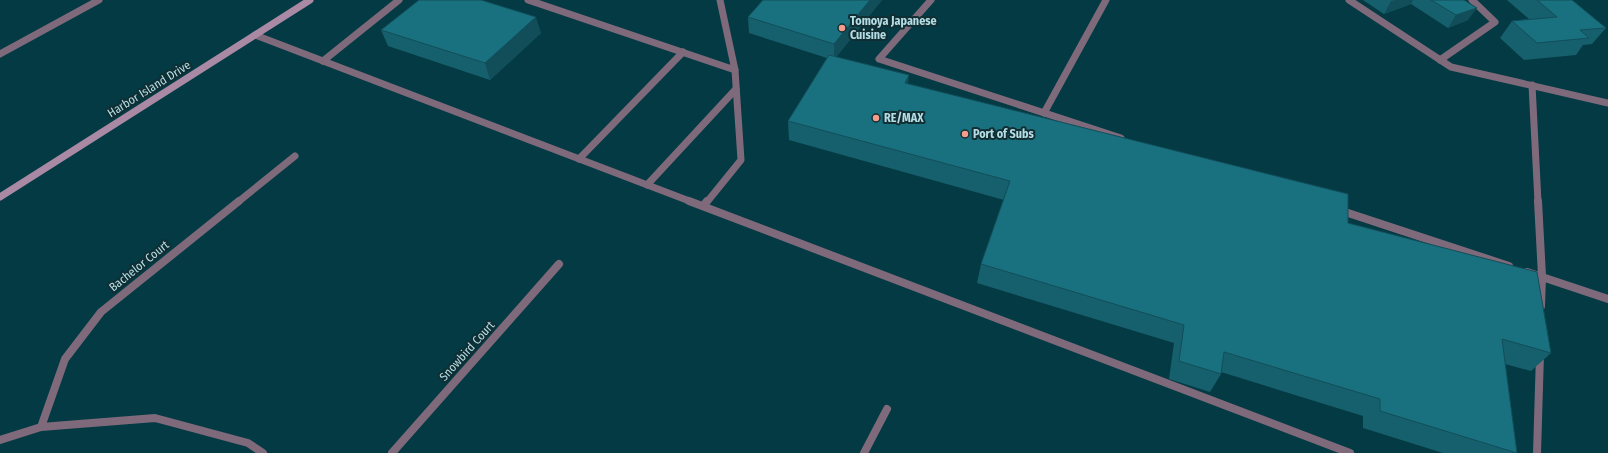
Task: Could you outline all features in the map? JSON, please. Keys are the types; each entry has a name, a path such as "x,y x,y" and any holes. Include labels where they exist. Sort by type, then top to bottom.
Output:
{"street":[{"path":"0,54 99,0"},
{"name":"Harbor Island Drive","path":"0,196 310,0"},
{"path":"323,61 399,0"},
{"path":"528,0 735,70"},
{"path":"703,206 741,160 735,70 720,0"},
{"path":"931,0 879,59 1126,140"},
{"path":"1044,113 1106,0"},
{"path":"1349,0 1451,67 1608,103"},
{"path":"1440,60 1495,22 1472,0"},
{"path":"255,35 1350,453"},
{"path":"579,159 682,52"},
{"path":"1532,85 1542,276 1541,315"},
{"path":"647,184 736,89"},
{"name":"Bachelor Court","path":"41,427 65,359 101,312 295,156"},
{"path":"1329,206 1608,299"},
{"name":"Snowbird Court","path":"392,453 560,264"},
{"path":"1537,453 1540,346"},
{"path":"864,453 887,409"},
{"path":"0,440 41,427 155,418 248,443 264,453"}],"building":[{"path":"419,0 481,0 536,17 485,63 381,30"},
{"path":"763,0 870,0 834,44 748,17"},
{"path":"1431,0 1464,0 1477,8 1456,15"},
{"path":"1537,0 1572,0 1606,28 1580,30 1589,38 1537,43 1512,21 1557,17"},
{"path":"829,55 909,75 905,83 1348,194 1348,223 1537,272 1551,353 1502,339 1517,453 1380,411 1380,399 1224,352 1221,374 1179,361 1184,325 981,264 1010,181 788,121"}],"place":[{"name":"Tomoya Japanese Cuisine","path":"842,28"},
{"name":"RE/MAX","path":"876,118"},
{"name":"Port of Subs","path":"965,134"}]}
